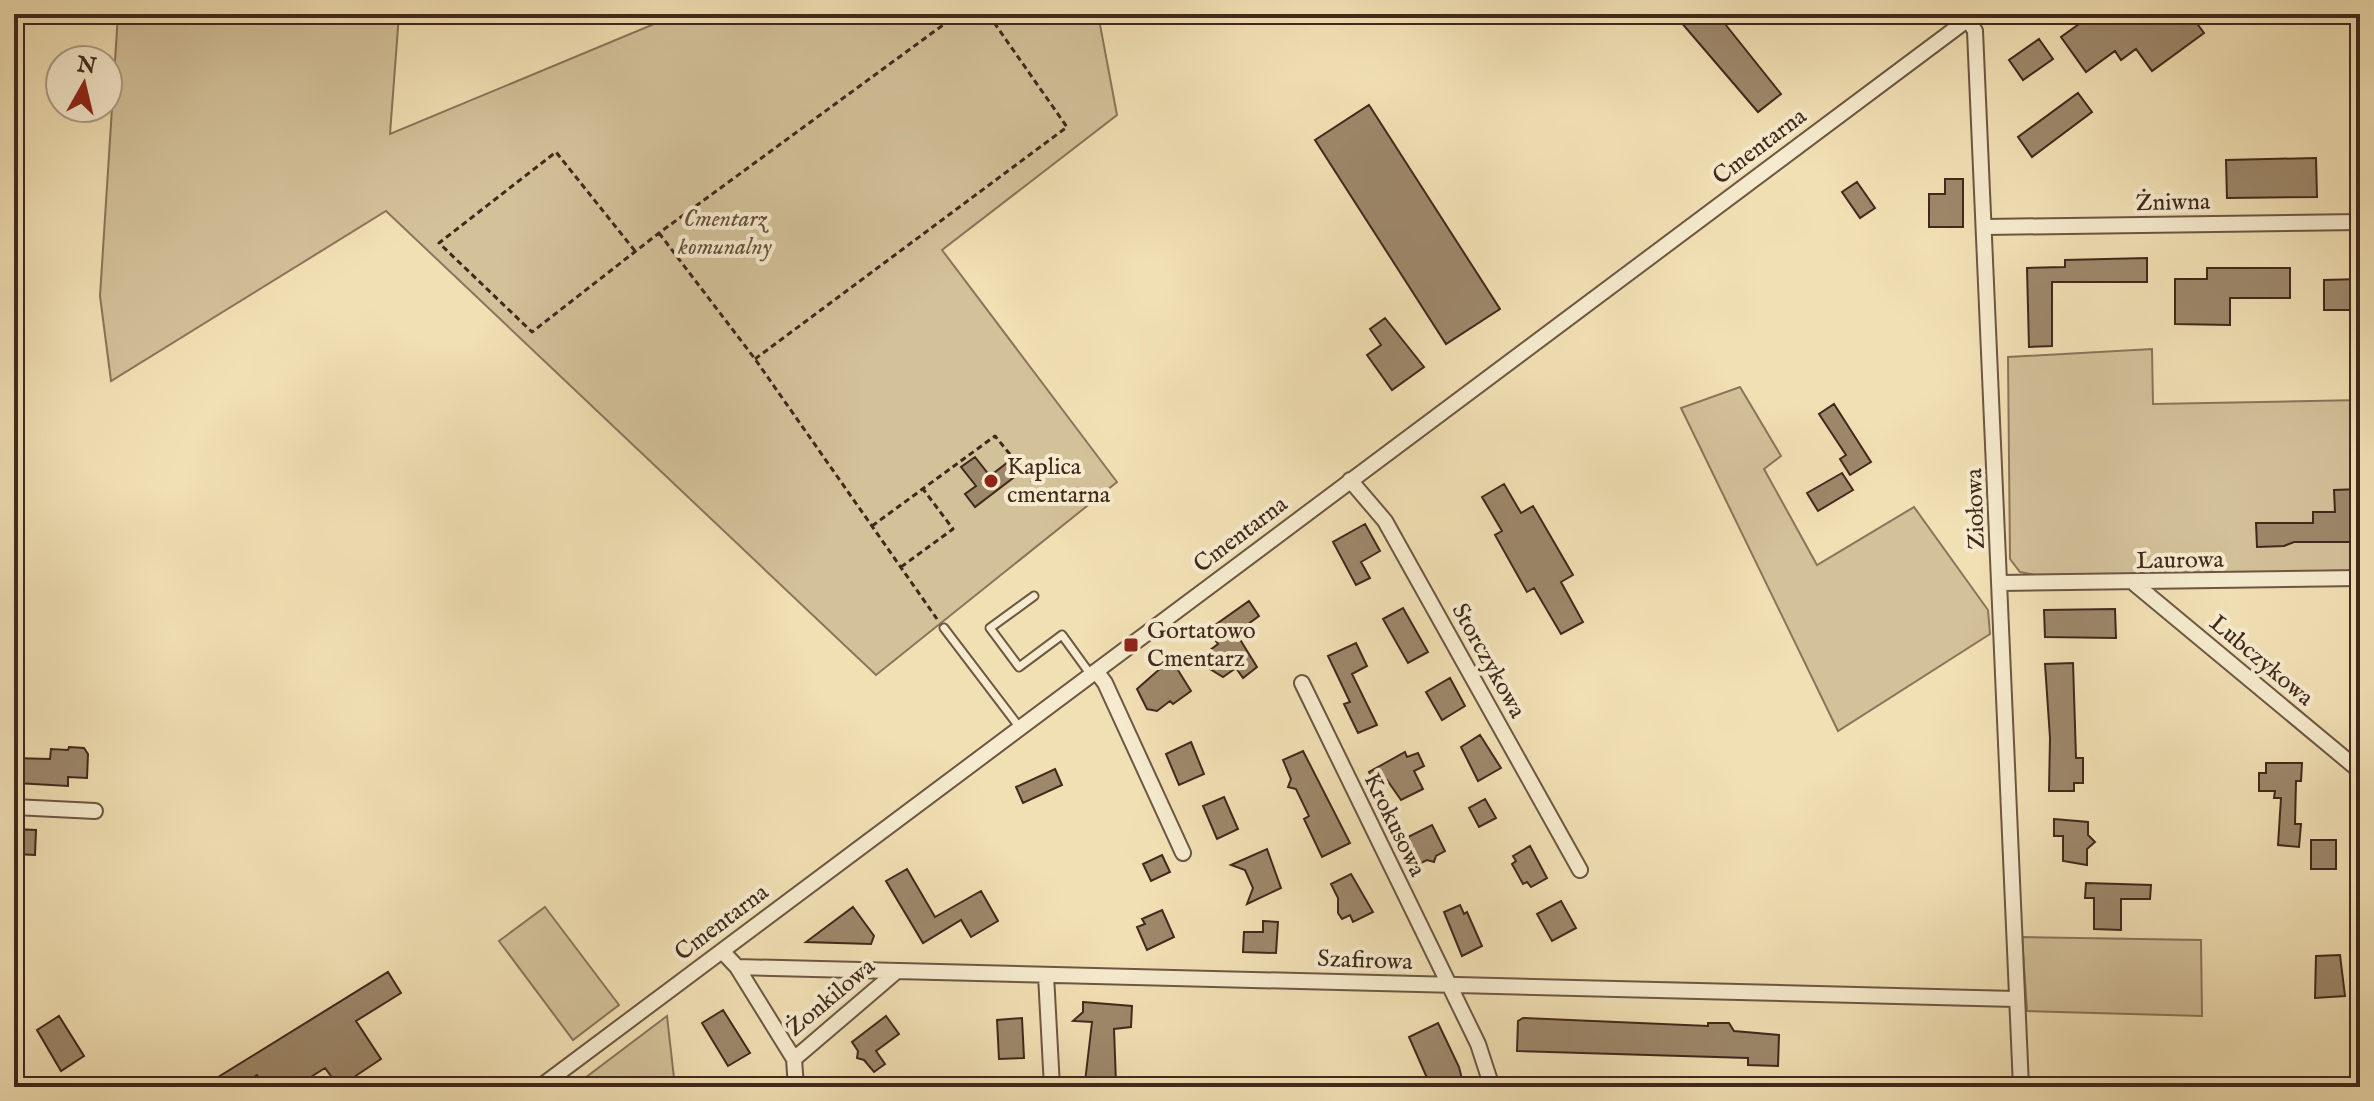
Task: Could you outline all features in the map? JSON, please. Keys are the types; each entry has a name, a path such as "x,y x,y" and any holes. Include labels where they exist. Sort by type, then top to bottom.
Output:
{"street":[{"name":"Ziołowa","path":"1970,15 1975,31 1986,227 2015,999 2021,1087"},
{"name":"Cmentarna","path":"540,1087 1970,15"},
{"name":"Żniwna","path":"1986,227 2360,222"},
{"name":"Storczykowa","path":"1350,480 1385,521 1580,870"},
{"name":"Laurowa","path":"2001,583 2135,584 2360,578"},
{"name":"Lubczykowa","path":"2135,584 2360,771"},
{"path":"1093,673 1105,683 1183,853"},
{"name":"Krokusowa","path":"1302,683 1446,985 1478,1044 1492,1087"},
{"path":"14,807 95,811"},
{"path":"722,951 737,967"},
{"name":"Szafirowa","path":"737,967 2015,999"},
{"name":"Żonkilowa","path":"737,967 794,1059 796,1087"},
{"name":"Żonkilowa","path":"794,1059 897,971"},
{"path":"1046,975 1052,1087"}],"lane":[{"path":"1034,596 990,628 1019,667 1062,635 1093,673"},
{"path":"944,628 1020,728"}],"path":[{"path":"635,251 556,152 439,243 532,332 659,233 958,14"},
{"path":"755,359 1067,127 988,14"},
{"path":"659,233 755,359 944,628"},
{"path":"872,526 995,436 1032,481"},
{"path":"901,567 953,529 923,489"}],"green space":[{"name":"Cmentarz komunalny","path":"118,14 399,14 390,134 678,14 1098,14 1117,115 942,250 1117,482 876,675 386,211 111,381 100,296 111,124 124,124 124,44 116,44"},
{"path":"2152,349 2153,404 2360,400 2360,572 2040,576 2020,572 2010,559 2008,357"},
{"path":"1740,387 1781,456 1764,469 1817,565 1914,507 1988,610 1990,634 1838,731 1681,408"},
{"path":"545,907 619,1005 573,1040 499,941"},
{"path":"2022,937 2201,940 2202,1016 2027,1011"},
{"path":"667,1016 675,1087 573,1087"}],"building":[{"path":"1674,14 1717,14 1781,94 1758,112"},
{"path":"2093,14 2190,14 2204,33 2152,71 2136,49 2121,60 2115,51 2086,72 2061,37"},
{"path":"2039,39 2053,59 2023,80 2009,60"},
{"path":"2078,93 2092,112 2032,157 2018,137"},
{"path":"1369,105 1500,309 1446,344 1315,140"},
{"path":"2316,158 2317,197 2227,198 2226,160"},
{"path":"1945,179 1963,179 1963,227 1929,227 1929,194 1945,194"},
{"path":"1857,182 1875,208 1860,218 1842,192"},
{"path":"2147,258 2147,282 2052,282 2052,346 2029,347 2027,268 2065,267 2065,260"},
{"path":"2207,268 2290,268 2290,298 2230,298 2230,325 2175,324 2175,279 2207,279"},
{"path":"2360,279 2360,310 2324,310 2324,280"},
{"path":"1385,318 1424,367 1392,390 1367,355 1381,345 1370,329"},
{"path":"1834,404 1871,462 1850,475 1840,459 1846,455 1819,414"},
{"name":"Kaplica cmentarna","path":"975,457 990,476 1008,462 1017,475 975,507 965,494 976,486 961,467"},
{"path":"1842,473 1853,490 1818,511 1807,493"},
{"path":"1504,484 1521,513 1533,506 1573,575 1561,582 1583,622 1561,634 1534,588 1527,592 1495,535 1502,531 1482,497"},
{"path":"2360,489 2360,542 2294,542 2284,546 2257,547 2256,523 2313,523 2313,512 2335,512 2334,490"},
{"path":"1365,524 1380,551 1361,562 1370,578 1356,585 1333,542"},
{"path":"1249,601 1259,616 1236,633 1257,667 1243,678 1236,668 1223,677 1210,669 1212,662 1205,654 1218,644 1208,630"},
{"path":"1403,608 1428,652 1408,663 1383,619"},
{"path":"2115,609 2116,638 2045,637 2044,610"},
{"path":"1356,643 1367,666 1352,674 1377,725 1358,733 1344,704 1350,702 1328,656"},
{"path":"1171,659 1191,691 1157,711 1147,709 1137,689"},
{"path":"2073,663 2076,758 2083,758 2083,783 2074,783 2074,791 2049,791 2050,738 2045,664"},
{"path":"1450,678 1465,706 1442,720 1426,692"},
{"path":"1480,735 1501,768 1478,781 1461,747"},
{"path":"1191,742 1204,774 1179,785 1166,754"},
{"path":"69,747 84,748 88,754 87,778 68,777 68,786 16,783 14,758 50,759 51,749 68,750"},
{"path":"1303,751 1350,843 1322,857 1304,819 1309,816 1296,789 1288,787 1291,779 1283,760"},
{"path":"1405,752 1407,757 1418,753 1424,766 1414,771 1423,789 1401,800 1387,780 1376,786 1369,772"},
{"path":"2266,763 2302,763 2301,781 2296,781 2295,824 2301,824 2299,847 2278,845 2281,798 2274,798 2275,791 2259,791 2259,773 2266,773"},
{"path":"1055,769 1062,785 1023,803 1016,787"},
{"path":"1224,797 1238,829 1217,839 1203,806"},
{"path":"1485,799 1496,818 1479,827 1469,808"},
{"path":"2054,819 2088,822 2088,835 2095,842 2087,849 2087,865 2063,861 2063,836 2054,836"},
{"path":"1432,825 1445,851 1436,856 1434,862 1427,860 1419,864 1406,838"},
{"path":"14,829 36,830 35,855 14,854"},
{"path":"2311,840 2336,840 2336,869 2311,869"},
{"path":"1530,846 1547,878 1531,887 1527,882 1523,884 1512,864 1516,861 1513,856"},
{"path":"1267,849 1281,888 1247,904 1253,888 1245,870 1231,865"},
{"path":"1162,855 1170,872 1151,881 1143,864"},
{"path":"907,869 935,917 981,891 998,921 971,937 961,920 923,943 886,881"},
{"path":"1351,874 1373,912 1353,922 1350,915 1342,919 1338,913 1338,898 1331,884"},
{"path":"2086,883 2151,885 2150,899 2121,899 2121,930 2094,929 2094,898 2085,898"},
{"path":"1561,901 1576,928 1552,941 1537,914"},
{"path":"1460,905 1464,914 1467,912 1482,946 1462,956 1444,912"},
{"path":"853,907 874,936 871,944 806,942"},
{"path":"1162,910 1174,937 1147,950 1137,927 1145,924 1142,919"},
{"path":"1263,921 1278,922 1276,953 1243,952 1244,932 1263,932"},
{"path":"2340,955 2345,996 2315,998 2316,956"},
{"path":"388,972 401,993 356,1021 381,1059 339,1087 325,1068 295,1087 265,1087 257,1075 238,1087 202,1087"},
{"path":"1083,1002 1132,1006 1131,1027 1114,1029 1116,1083 1085,1082 1092,1022 1073,1021 1083,1012"},
{"path":"723,1010 750,1053 728,1066 702,1023"},
{"path":"59,1016 84,1056 61,1071 37,1030"},
{"path":"886,1016 899,1034 876,1051 885,1064 874,1072 864,1060 857,1058 858,1051 852,1042"},
{"path":"1022,1018 1024,1058 999,1059 997,1020"},
{"path":"1523,1018 1708,1026 1708,1023 1729,1023 1734,1031 1779,1035 1778,1066 1748,1065 1748,1058 1517,1051 1518,1021"},
{"path":"1438,1023 1459,1067 1464,1087 1431,1087 1409,1037"}],"place":[{"name":"Kaplica cmentarna","path":"991,481"},
{"name":"Gortatowo Cmentarz","path":"1131,645"}]}
